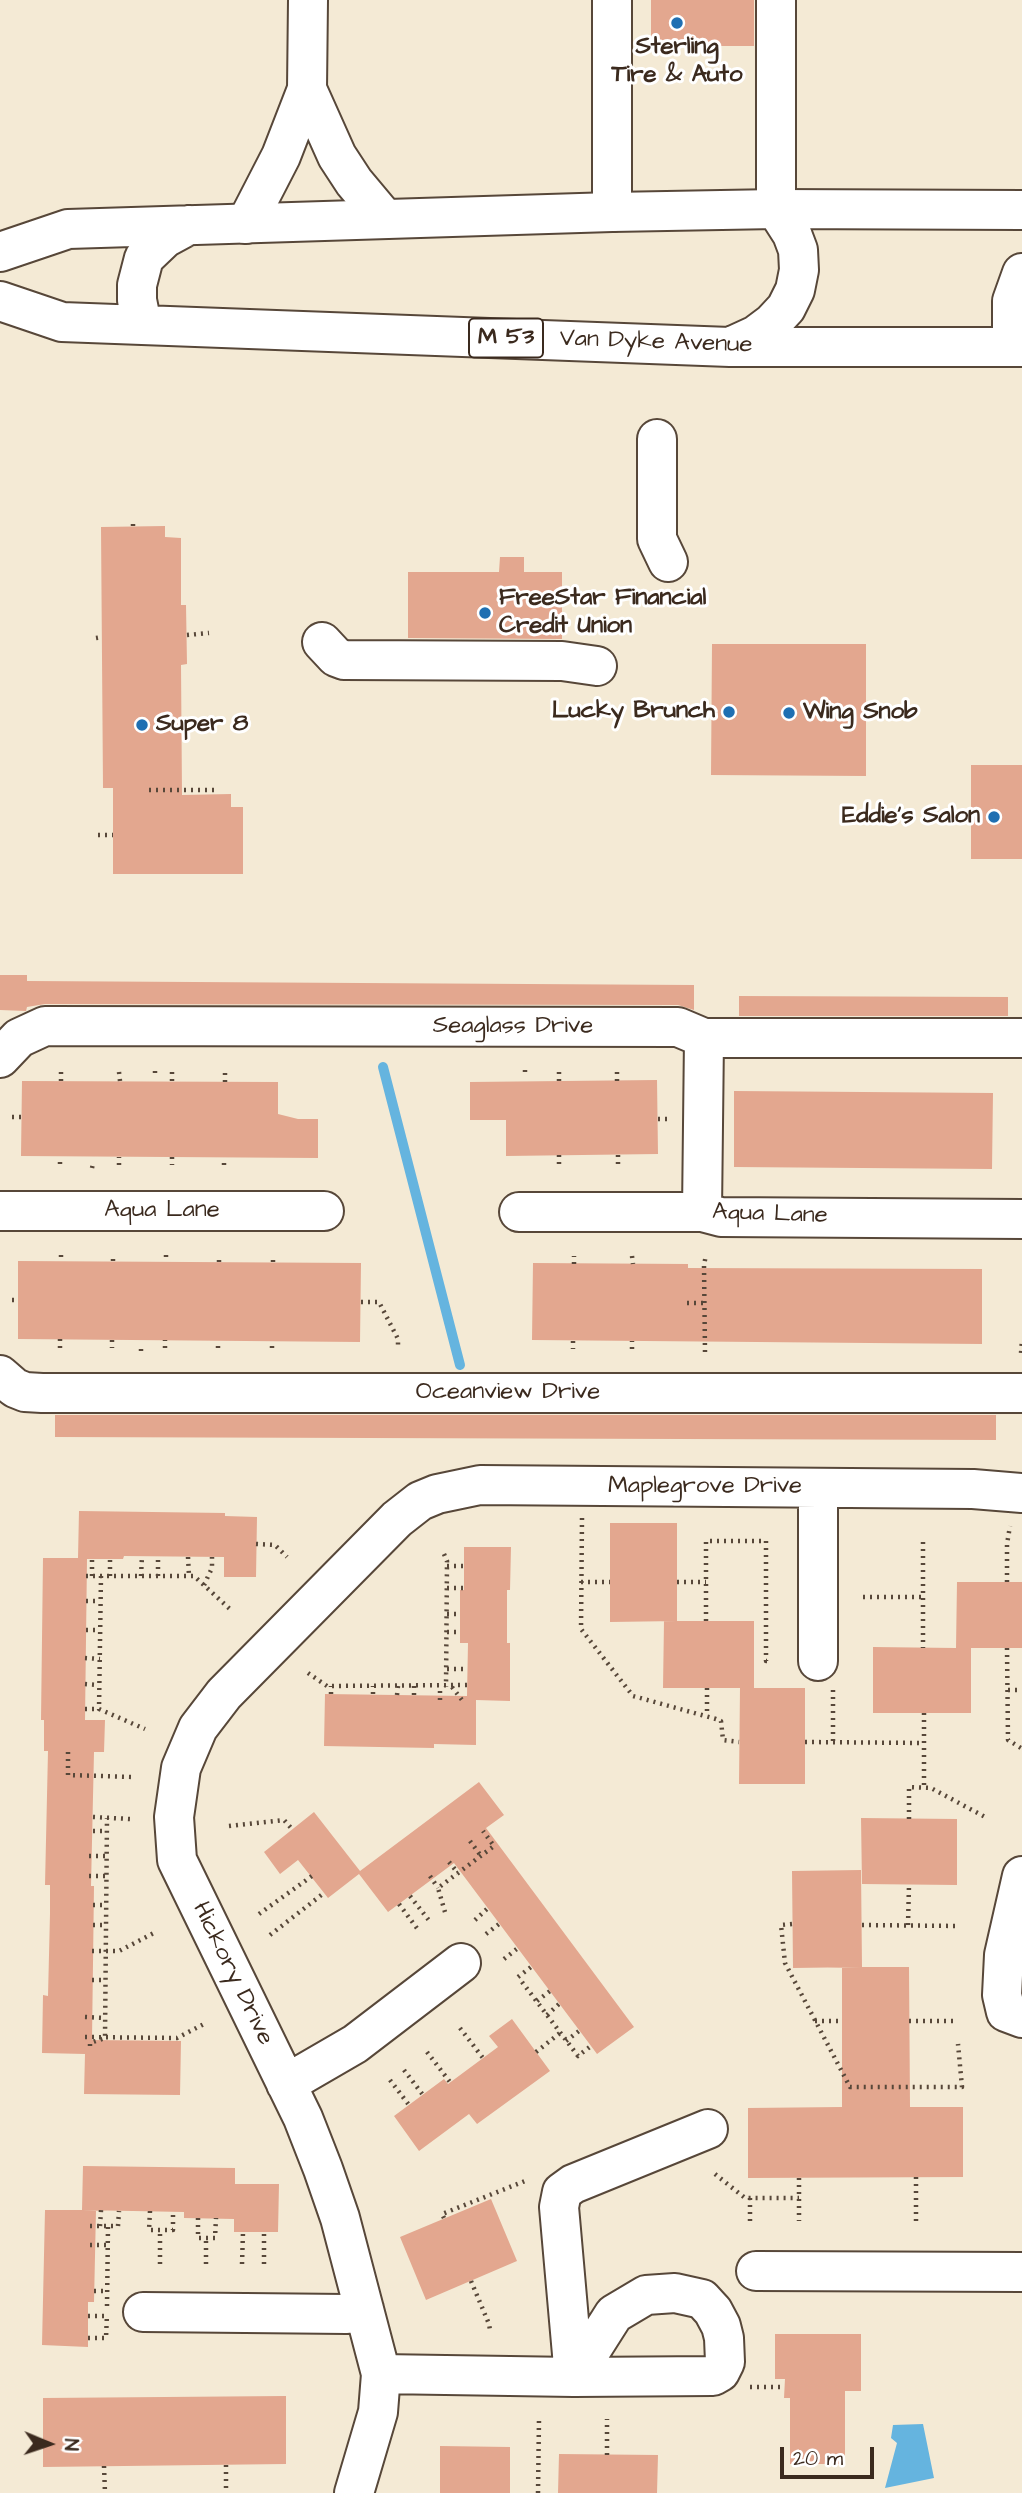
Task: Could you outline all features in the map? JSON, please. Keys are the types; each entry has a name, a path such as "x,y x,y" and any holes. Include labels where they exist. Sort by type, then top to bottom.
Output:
{"street":[{"path":"246,224 281,156 307,89 308,0"},
{"path":"612,0 612,212"},
{"path":"730,346 756,335 786,308 795,290 799,270 798,250 793,234 776,209 776,0"},
{"path":"307,89 337,156 354,182 385,219"},
{"path":"0,251 68,229 612,212 776,209 1022,210"},
{"path":"142,325 138,285 144,258 165,238 190,226"},
{"path":"1017,348 1012,301 1022,273"},
{"name":"Van Dyke Avenue","path":"0,301 62,322 730,346 1017,348"},
{"path":"657,439 657,539 667,562"},
{"path":"322,642 336,657 344,660 562,661 597,666"},
{"name":"Seaglass Drive","path":"4,1053 32,1031 45,1026 678,1027 704,1038 1022,1038"},
{"path":"702,1212 704,1038"},
{"name":"Aqua Lane","path":"0,1211 324,1211"},
{"name":"Aqua Lane","path":"519,1212 702,1212 721,1217 1022,1219"},
{"name":"Oceanview Drive","path":"0,1375 15,1388 25,1392 42,1393 1022,1394"},
{"name":"Maplegrove Drive","path":"397,1519 420,1501 437,1494 480,1485 973,1489 1017,1506"},
{"path":"818,1488 825,1675"},
{"name":"Hickory Drive","path":"354,2493 378,2412 382,2374 332,2193 303,2118 177,1860 174,1817 181,1768 198,1728 224,1694 397,1519"},
{"path":"1022,1876 1004,1955 1002,1995 1006,2012 1022,2018"},
{"path":"286,2084 355,2044 461,1963"},
{"path":"382,2374 574,2377 559,2207 562,2192 572,2185 708,2129"},
{"path":"755,2271 1022,2272"},
{"path":"125,2314 347,2314 364,2309"}],"path":[{"path":"187,635 209,633"},
{"path":"149,790 215,790"},
{"path":"98,835 113,835"},
{"path":"61,1072 61,1081"},
{"path":"120,1072 120,1082"},
{"path":"172,1072 172,1082"},
{"path":"559,1072 559,1081"},
{"path":"617,1072 617,1081"},
{"path":"225,1073 225,1082"},
{"path":"12,1117 22,1117"},
{"path":"559,1155 559,1165"},
{"path":"618,1155 618,1165"},
{"path":"60,1157 60,1164"},
{"path":"119,1157 119,1165"},
{"path":"172,1157 172,1165"},
{"path":"224,1158 224,1165"},
{"path":"166,1255 166,1262"},
{"path":"219,1255 219,1262"},
{"path":"273,1255 273,1262"},
{"path":"705,1352 706,1255"},
{"path":"574,1256 574,1264"},
{"path":"632,1256 632,1264"},
{"path":"360,1302 379,1302 398,1339 398,1348"},
{"path":"687,1303 705,1303"},
{"path":"60,1339 60,1348"},
{"path":"112,1340 113,1348"},
{"path":"165,1340 165,1348"},
{"path":"218,1340 218,1348"},
{"path":"573,1340 573,1349"},
{"path":"1021,1353 1022,1340"},
{"path":"272,1341 272,1348"},
{"path":"632,1341 632,1349"},
{"path":"1007,1582 1007,1544 1017,1506"},
{"path":"582,1507 581,1629 633,1696 721,1721 723,1740 739,1742"},
{"path":"706,1621 706,1541 766,1541 766,1661 769,1661"},
{"path":"923,1542 923,1648"},
{"path":"256,1544 275,1545 287,1558"},
{"path":"440,1700 446,1687 447,1566 444,1554"},
{"path":"141,1576 142,1556"},
{"path":"158,1556 158,1576"},
{"path":"188,1557 189,1576"},
{"path":"204,1585 212,1568 212,1557"},
{"path":"92,1559 89,1576 194,1576 232,1611"},
{"path":"110,1559 110,1576"},
{"path":"447,1566 464,1566"},
{"path":"99,1709 101,1576"},
{"path":"582,1582 610,1582"},
{"path":"677,1582 706,1582"},
{"path":"447,1588 464,1588"},
{"path":"863,1597 924,1597"},
{"path":"86,1601 100,1601"},
{"path":"447,1614 460,1614"},
{"path":"86,1630 100,1630"},
{"path":"447,1632 460,1632"},
{"path":"1007,1648 1008,1740 1021,1748"},
{"path":"85,1658 100,1658"},
{"path":"446,1669 468,1670"},
{"path":"308,1673 327,1686 468,1685"},
{"path":"825,1675 833,1742"},
{"path":"85,1684 99,1685"},
{"path":"331,1686 331,1694"},
{"path":"373,1686 373,1695"},
{"path":"397,1695 398,1686"},
{"path":"414,1686 414,1695"},
{"path":"446,1687 462,1700"},
{"path":"706,1688 707,1716"},
{"path":"1008,1690 1022,1690"},
{"path":"85,1709 99,1709 145,1728"},
{"path":"924,1713 924,1787"},
{"path":"805,1742 924,1742"},
{"path":"68,1752 68,1775 133,1777"},
{"path":"909,1819 909,1787 931,1788 987,1818"},
{"path":"93,1817 130,1819"},
{"path":"105,2038 107,1818"},
{"path":"229,1826 284,1820 292,1829"},
{"path":"93,1831 107,1831"},
{"path":"438,1888 494,1846 483,1831"},
{"path":"470,1840 481,1856"},
{"path":"89,1856 106,1856"},
{"path":"449,1861 458,1873"},
{"path":"89,1876 107,1876"},
{"path":"259,1914 312,1876"},
{"path":"430,1876 438,1888 445,1912"},
{"path":"908,1925 909,1885"},
{"path":"270,1935 324,1892"},
{"path":"410,1896 431,1923"},
{"path":"399,1904 419,1931"},
{"path":"93,1905 106,1905"},
{"path":"475,1920 488,1908"},
{"path":"486,1934 499,1923"},
{"path":"792,1924 781,1925 785,1963 850,2087 962,2087 958,2045"},
{"path":"93,1925 106,1925"},
{"path":"862,1925 960,1926"},
{"path":"92,1951 119,1951 154,1933"},
{"path":"504,1959 518,1948"},
{"path":"518,1977 531,1967"},
{"path":"92,1980 106,1980"},
{"path":"522,1982 578,2056 591,2046"},
{"path":"537,2001 550,1991"},
{"path":"547,2015 559,2004"},
{"path":"85,2017 105,2018"},
{"path":"815,2021 842,2021"},
{"path":"909,2021 957,2021"},
{"path":"85,2037 171,2039 204,2024"},
{"path":"460,2028 483,2058"},
{"path":"566,2041 579,2031"},
{"path":"536,2052 561,2033"},
{"path":"90,2046 90,2043 105,2038"},
{"path":"112,2038 112,2047"},
{"path":"427,2052 450,2082"},
{"path":"404,2070 423,2095"},
{"path":"390,2080 409,2105"},
{"path":"715,2174 745,2198 799,2198"},
{"path":"916,2177 916,2221"},
{"path":"799,2178 799,2221"},
{"path":"444,2218 442,2214 525,2181"},
{"path":"750,2198 750,2221"},
{"path":"100,2226 101,2210"},
{"path":"90,2225 118,2226 119,2211"},
{"path":"150,2211 149,2230 173,2230 173,2211"},
{"path":"198,2218 198,2238 215,2238 216,2218"},
{"path":"107,2226 107,2291 125,2314"},
{"path":"160,2230 160,2264"},
{"path":"242,2264 243,2232"},
{"path":"264,2232 264,2264"},
{"path":"206,2238 206,2264"},
{"path":"90,2245 107,2245"},
{"path":"471,2281 490,2330"},
{"path":"94,2291 107,2291"},
{"path":"88,2316 125,2314"},
{"path":"88,2338 106,2338 125,2314"},
{"path":"749,2387 785,2387"},
{"path":"538,2493 539,2419"},
{"path":"607,2419 607,2455"},
{"path":"226,2465 226,2493"},
{"path":"104,2466 105,2493"}],"water":[{"path":"923,2424 934,2478 885,2488 897,2443 891,2438 893,2425"}],"building":[{"path":"651,0 754,0 754,46 651,46"},
{"name":"Super 8","path":"165,526 165,537 181,538 181,605 186,605 187,664 181,665 182,795 231,794 231,807 243,807 243,874 113,874 113,788 103,788 101,527"},
{"name":"FreeStar Financial Credit Union","path":"500,557 524,557 524,572 562,572 562,639 408,638 408,572 499,572"},
{"path":"712,644 866,644 866,776 711,775"},
{"name":"Eddie's Salon","path":"971,765 1022,765 1022,859 971,859"},
{"path":"0,975 27,975 27,981 694,985 694,1010 678,1005 45,1004 27,1007 26,1011 0,1010"},
{"path":"739,996 1008,997 1008,1016 739,1016"},
{"path":"657,1080 658,1154 506,1156 506,1120 470,1120 470,1082"},
{"path":"22,1081 278,1082 278,1114 298,1119 318,1119 318,1158 21,1156"},
{"path":"734,1091 993,1093 992,1169 734,1167"},
{"path":"18,1261 361,1263 360,1342 18,1339"},
{"path":"533,1263 688,1264 688,1268 982,1269 982,1344 532,1340"},
{"path":"55,1415 996,1415 996,1440 55,1437"},
{"path":"79,1511 225,1513 225,1516 257,1517 256,1577 224,1577 224,1557 124,1556 123,1559 87,1559 85,1720 105,1720 104,1752 94,1752 92,2040 181,2041 180,2095 84,2094 85,2054 42,2053 43,1995 48,1996 50,1914 50,1885 45,1885 48,1751 44,1751 44,1720 41,1720 43,1558 78,1558"},
{"path":"610,1523 677,1523 677,1621 610,1622"},
{"path":"464,1547 511,1547 510,1590 507,1590 510,1701 476,1700 476,1745 434,1744 434,1748 324,1746 325,1694 467,1696 468,1643 460,1643 460,1590 464,1590"},
{"path":"957,1582 1022,1582 1022,1648 971,1648 971,1713 873,1713 873,1647 956,1648"},
{"path":"664,1621 754,1621 754,1688 663,1688"},
{"path":"740,1688 805,1688 805,1784 739,1784"},
{"path":"479,1782 504,1815 486,1828 634,2027 597,2054 454,1863 388,1912 359,1874 328,1898 298,1860 280,1874 264,1852 314,1812 360,1871"},
{"path":"861,1818 957,1819 957,1885 862,1884"},
{"path":"861,1870 862,1967 793,1968 792,1871"},
{"path":"842,1967 909,1967 910,2107 963,2107 963,2177 748,2178 748,2108 842,2107"},
{"path":"512,2019 550,2071 477,2124 469,2114 419,2151 394,2116 444,2079 448,2084 498,2047 489,2036"},
{"path":"83,2166 235,2168 235,2184 279,2184 278,2232 234,2232 234,2219 184,2218 184,2212 82,2210"},
{"path":"491,2199 517,2261 426,2300 400,2237"},
{"path":"45,2210 96,2210 94,2302 88,2302 88,2347 42,2345"},
{"path":"775,2334 861,2334 861,2391 845,2391 845,2464 790,2464 790,2398 784,2398 785,2379 775,2379"},
{"path":"286,2396 286,2464 43,2467 43,2398"},
{"path":"440,2446 510,2447 510,2493 440,2493"},
{"path":"559,2454 658,2455 657,2493 558,2493"}],"waterway":[{"path":"383,1067 460,1365"}],"place":[{"name":"Sterling Tire & Auto","path":"677,23"},
{"name":"FreeStar Financial Credit Union","path":"485,613"},
{"name":"Lucky Brunch","path":"729,712"},
{"name":"Wing Snob","path":"789,713"},
{"name":"Super 8","path":"142,725"},
{"name":"Eddie's Salon","path":"994,817"}]}
